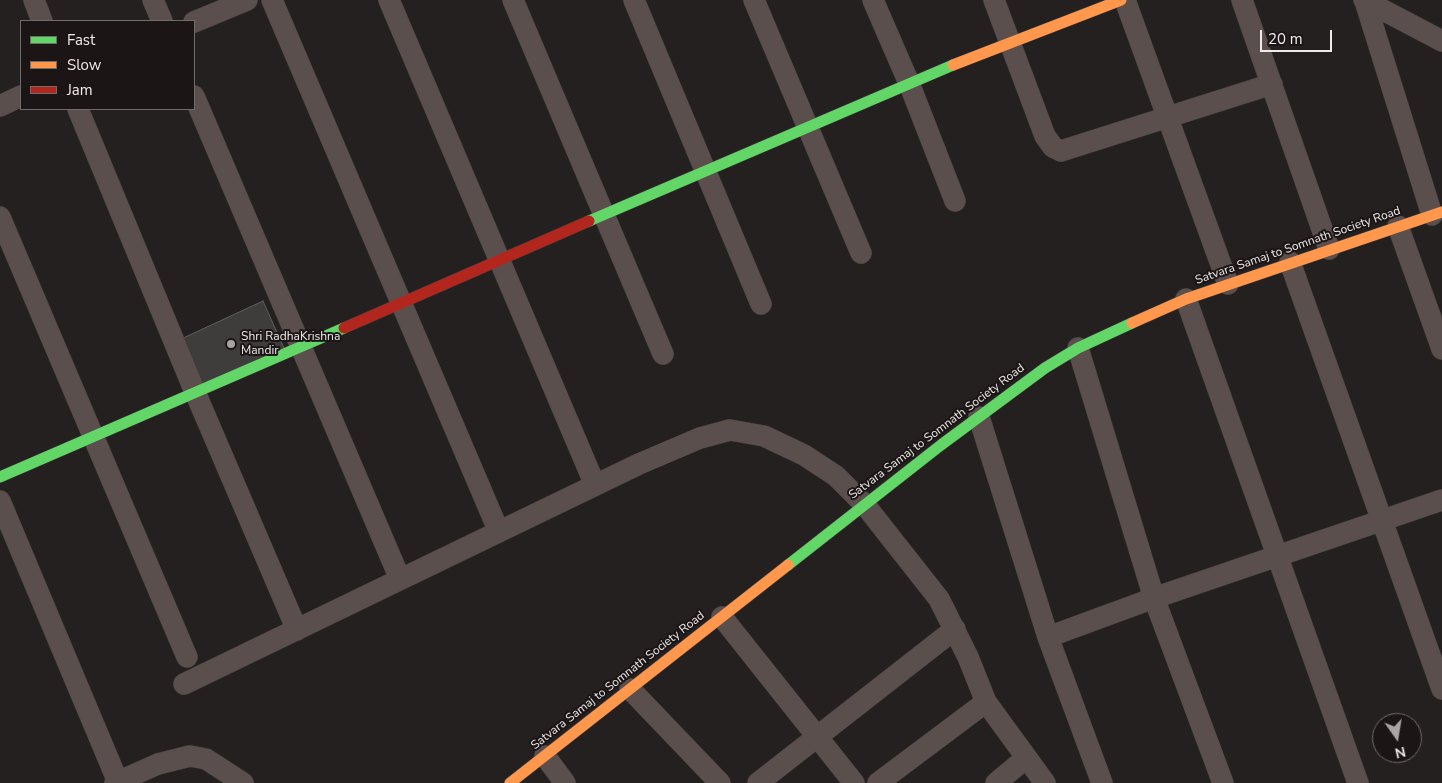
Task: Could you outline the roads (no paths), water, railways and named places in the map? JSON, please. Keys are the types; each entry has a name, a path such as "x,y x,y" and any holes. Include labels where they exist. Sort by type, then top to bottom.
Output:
{"street":[{"path":"34,0 42,20"},
{"path":"153,0 162,20"},
{"path":"195,22 247,0"},
{"path":"272,0 499,532"},
{"path":"389,0 595,485"},
{"path":"513,0 663,354"},
{"path":"634,0 761,304"},
{"path":"754,0 861,253"},
{"path":"873,0 909,83 955,201"},
{"path":"994,0 1012,42 1046,136 1053,147 1061,151 1272,84"},
{"path":"0,477 909,83 1121,0"},
{"path":"1125,0 1228,284"},
{"path":"1242,0 1329,249"},
{"path":"1365,0 1442,41"},
{"path":"1365,0 1437,213"},
{"path":"0,106 20,96"},
{"path":"195,98 400,580"},
{"path":"78,110 195,392 297,630"},
{"name":"Satvara Samaj to Somnath Society Road","path":"510,783 865,504 1045,368 1078,348 1186,300 1290,262 1437,213"},
{"path":"0,217 92,437 187,656"},
{"path":"1398,226 1442,349"},
{"path":"1290,262 1442,688"},
{"path":"1186,300 1358,783"},
{"path":"1078,348 1154,598 1222,783"},
{"path":"979,417 1048,637 1102,783"},
{"path":"184,684 595,485 700,438 730,430 764,436 804,455 836,476 865,504 939,599 955,629 986,702 1045,783"},
{"path":"1048,637 1154,598 1442,500"},
{"path":"0,501 116,782 158,764 190,756 206,759 243,783"},
{"path":"722,617 854,783"},
{"path":"758,783 955,629"},
{"path":"630,689 720,783"},
{"path":"878,783 986,702"},
{"path":"545,756 565,783"},
{"path":"996,783 1026,758"}],"place":[{"name":"Shri RadhaKrishna Mandir","path":"231,344"}]}
